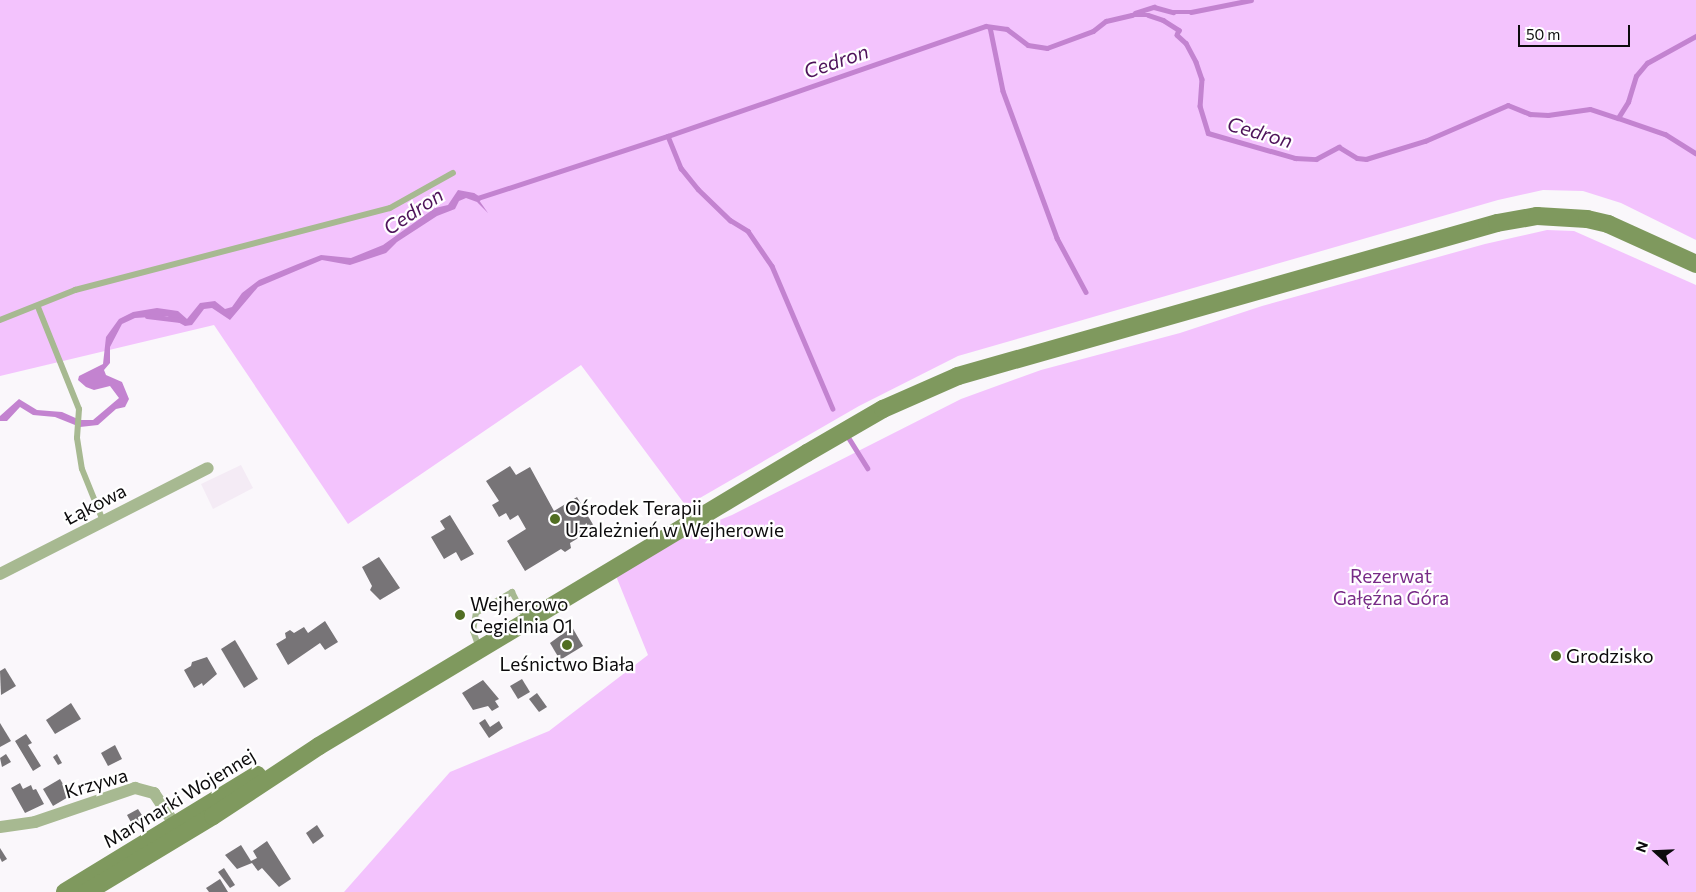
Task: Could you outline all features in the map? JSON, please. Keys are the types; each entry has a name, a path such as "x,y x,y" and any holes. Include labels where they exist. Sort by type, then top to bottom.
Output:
{"main road":[{"name":"Marynarki Wojennej","path":"65,892 178,830 884,409 958,376 1497,222 1538,216 1587,218 1608,224 1696,264"},
{"name":"Marynarki Wojennej","path":"87,892 178,830"}],"street":[{"name":"Łąkowa","path":"0,574 208,468"},
{"name":"Krzywa","path":"0,827 34,822 135,788 154,793 178,830"}],"lane":[{"path":"0,320 91,286 390,208 453,173"},
{"path":"38,307 65,370 80,420 77,438 82,469 103,521"},
{"path":"479,650 473,631 476,613 512,592 526,621"}],"shaded area":[{"path":"458,190 474,193 488,213 477,202 466,198 459,201 455,209 437,216 397,242 386,253 350,265 322,260 258,287 230,320 212,308 204,309 192,325 185,326 167,316 135,318 122,324 110,347 110,363 104,370 106,375 122,382 129,399 125,407 116,409 98,425 80,427 55,417 33,415 20,407 7,421 0,421 0,416 19,399 37,410 62,412 80,420 93,420 119,398 110,386 94,390 86,387 78,380 79,376 103,364 106,337 119,319 133,312 157,308 178,311 187,319 200,303 215,301 225,309 232,307 242,293 259,280 321,255 351,258 383,245 435,208 448,205"},
{"path":"241,465 253,488 213,509 201,484"}],"green space":[{"path":"0,0 1696,0 1696,240 1621,203 1583,191 1543,190 1498,200 958,356 859,406 686,506 581,365 348,524 214,325 0,376"},
{"name":"Rezerwat Gałęźna Góra","path":"1547,230 1574,231 1696,285 1696,892 344,892 450,772 549,731 648,655 616,576 702,527 732,515 961,399 1041,370 1180,333 1262,306 1485,244"}],"building":[{"name":"Ośrodek Terapii Uzależnień w Wejherowie","path":"510,466 516,475 530,467 554,511 577,497 595,528 570,543 571,548 565,552 561,549 525,571 507,541 526,529 518,515 510,520 506,513 499,517 492,505 499,501 486,481"},
{"path":"450,515 474,554 461,561 456,552 444,559 431,537 445,529 440,521"},
{"path":"379,557 400,588 380,600 370,590 372,586 362,567"},
{"name":"Wejherowo Cegielnia 01","path":"462,611 464,615 458,619 456,615"},
{"path":"325,621 338,642 325,650 320,643 288,665 276,644 286,638 285,633 290,630 294,633 304,627 308,633"},
{"name":"Leśnictwo Biała","path":"572,627 583,646 560,660 550,643"},
{"path":"235,640 258,679 244,688 221,649"},
{"path":"207,657 217,674 203,686 202,683 194,688 184,670 191,666 192,662"},
{"path":"5,668 16,686 1,695 0,671"},
{"path":"522,679 530,692 518,699 510,686"},
{"path":"483,680 499,699 495,701 499,707 492,711 488,706 473,710 462,693"},
{"path":"537,693 547,707 539,712 529,699"},
{"path":"71,703 81,719 55,734 46,720"},
{"path":"485,719 490,727 499,721 503,728 489,738 479,723"},
{"path":"0,723 11,741 0,747"},
{"path":"26,734 32,743 28,745 41,766 33,771 15,741"},
{"path":"115,745 122,759 108,766 101,753"},
{"path":"6,754 11,762 2,767 0,758"},
{"path":"57,754 62,763 58,765 53,757"},
{"path":"60,779 70,796 53,806 43,789"},
{"path":"20,783 23,789 31,785 33,790 36,789 44,804 25,813 11,788"},
{"path":"138,809 145,820 133,826 127,815"},
{"path":"317,825 324,836 313,844 306,833"},
{"path":"267,841 291,879 279,887 262,868 258,871 252,863 237,869 225,855 241,845 251,861 257,858 253,851"},
{"path":"0,848 7,859 2,862 0,858"},
{"path":"224,868 235,885 230,888 218,872"},
{"path":"220,879 228,892 209,892 206,888"}],"waterway":[{"path":"1135,13 1154,7 1173,12 1191,12 1251,0"},
{"name":"Cedron","path":"473,195 478,198 668,136 986,26 1007,29 1028,45 1047,48 1093,31 1106,21 1132,15 1148,15 1163,20 1179,30 1177,35 1186,43 1196,62 1202,79 1200,106 1208,133 1295,158 1316,159 1339,147 1357,158 1366,159 1425,141 1508,105 1530,114 1548,115 1590,109 1618,118 1628,102 1636,76 1647,63 1696,36"},
{"path":"990,27 1003,91 1057,238 1086,292"},
{"path":"1618,118 1665,134 1696,153"},
{"path":"668,136 681,168 698,189 730,220 748,231 772,266 833,409"},
{"name":"Cedron","path":"147,316 182,320"},
{"path":"847,435 868,468"}],"place":[{"name":"Ośrodek Terapii Uzależnień w Wejherowie","path":"555,519"},
{"name":"Wejherowo Cegielnia 01","path":"460,615"},
{"name":"Leśnictwo Biała","path":"567,645"},
{"name":"Grodzisko","path":"1556,656"}]}
